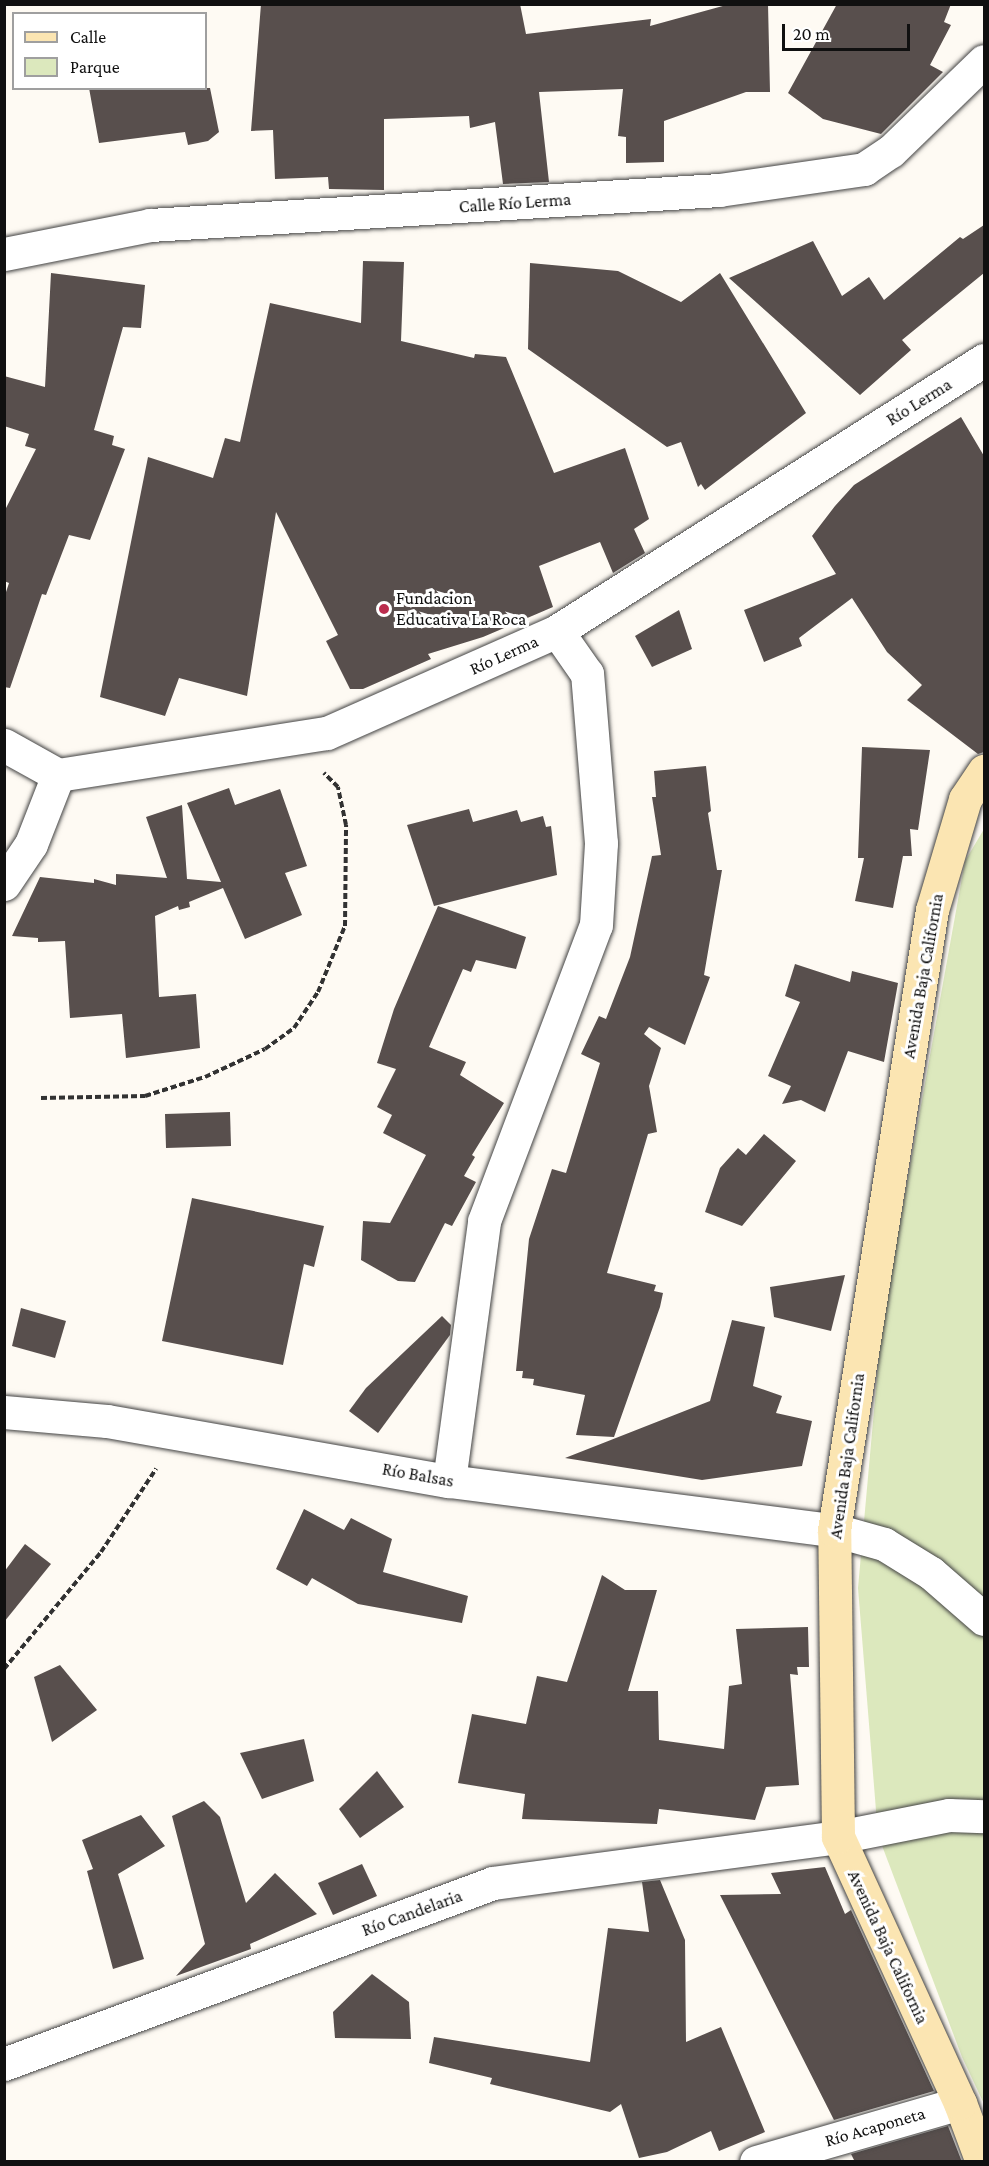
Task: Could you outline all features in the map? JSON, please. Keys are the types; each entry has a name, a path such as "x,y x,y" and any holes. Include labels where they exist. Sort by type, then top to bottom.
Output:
{"street":[{"name":"Calle Río Lerma","path":"4,254 150,225 719,190 864,170 891,151 984,61"},
{"name":"Río Lerma","path":"58,776 327,733 557,631 984,360"},
{"path":"449,1481 484,1221 596,925 601,843 587,675 557,631"},
{"path":"4,745 58,776 31,844 4,884"},
{"name":"Avenida Baja California","path":"982,2162 960,2103 838,1837 834,1530 932,910 965,799 984,771"},
{"name":"Río Balsas","path":"4,1412 107,1421 449,1481 834,1530 884,1544 931,1573 984,1619"},
{"name":"Río Candelaria","path":"4,2064 493,1883 838,1837 949,1815 984,1816"},
{"name":"Río Acaponeta","path":"756,2162 960,2103"}],"path":[{"path":"41,1098 145,1096 205,1077 265,1049 294,1028 312,1001 345,926 346,825 338,787 289,739"},
{"path":"4,1668 101,1552 179,1433"}],"green space":[{"path":"984,829 984,2104 962,2057 878,1835 858,1588 882,1322 965,861"}],"building":[{"path":"261,4 520,4 526,34 651,19 650,26 730,4 768,4 770,92 746,92 664,121 664,162 626,163 626,137 618,136 623,89 539,92 549,182 503,184 495,122 470,128 469,116 384,119 384,190 329,189 328,177 275,179 273,130 251,131"},
{"path":"837,4 951,4 944,22 951,25 930,65 943,72 881,134 823,119 788,93"},
{"path":"210,88 219,132 208,141 188,145 185,132 99,143 89,90 207,90"},
{"path":"984,225 984,273 902,340 911,350 860,395 729,278 813,241 842,296 869,277 884,300 960,237 963,239"},
{"path":"363,261 404,262 401,341 474,358 475,354 506,357 554,473 625,448 649,519 634,529 645,553 613,573 600,542 539,566 553,607 483,637 428,654 431,659 363,689 350,689 326,641 338,635 276,512 247,696 179,678 165,716 100,697 148,457 213,478 225,438 240,442 270,303 361,323"},
{"path":"530,263 618,271 681,302 720,273 806,413 705,490 701,484 698,487 681,442 667,447 528,349"},
{"path":"51,273 145,285 141,328 123,327 94,430 114,436 112,445 125,449 90,540 69,535 46,595 42,594 10,688 4,687 4,598 9,583 4,581 4,512 36,449 25,446 29,434 4,426 4,376 45,387"},
{"path":"961,417 984,456 984,752 978,754 907,700 922,685 887,652 852,598 799,638 802,646 764,662 744,610 836,574 812,536 835,506 854,485"},
{"path":"679,610 692,649 652,667 635,636"},
{"path":"862,747 930,750 918,830 910,829 912,856 903,856 893,908 855,901 864,858 858,858"},
{"path":"706,766 711,811 708,813 717,870 722,870 704,975 710,977 685,1045 649,1027 644,1034 661,1048 649,1086 657,1132 648,1134 607,1273 656,1285 654,1291 663,1293 614,1437 576,1435 585,1395 533,1385 534,1379 522,1378 523,1371 516,1371 529,1239 552,1169 566,1173 600,1063 581,1054 599,1016 606,1019 630,957 652,856 661,855 652,797 656,797 654,771"},
{"path":"229,788 235,805 280,789 307,866 285,873 302,915 245,939 223,888 189,902 190,907 179,910 178,906 155,916 159,997 196,994 200,1048 126,1058 122,1014 70,1018 65,941 38,942 38,938 12,936 40,877 94,883 94,879 116,885 116,874 167,878 146,817 182,805 187,879 221,882 187,803"},
{"path":"469,809 473,822 517,810 521,822 543,816 546,827 551,826 557,875 434,906 407,825"},
{"path":"438,906 526,937 516,969 476,960 471,972 463,969 429,1047 466,1062 460,1075 504,1103 472,1155 475,1157 464,1176 476,1182 452,1226 445,1223 415,1282 398,1281 361,1260 363,1221 390,1223 426,1155 383,1133 392,1115 377,1107 396,1069 377,1063 394,1009"},
{"path":"795,964 850,982 852,971 898,983 884,1062 848,1051 825,1112 801,1100 782,1104 791,1086 768,1076 800,1002 785,996"},
{"path":"230,1112 231,1146 166,1148 165,1114"},
{"path":"764,1134 796,1161 742,1226 705,1212 720,1168 738,1148 746,1155"},
{"path":"192,1198 324,1226 314,1267 304,1264 283,1365 162,1341"},
{"path":"845,1275 831,1331 774,1317 770,1287"},
{"path":"21,1308 66,1321 55,1358 12,1346"},
{"path":"442,1316 451,1325 450,1335 378,1433 349,1411 366,1388"},
{"path":"732,1320 765,1327 753,1386 782,1396 776,1413 812,1421 802,1466 702,1480 565,1458 710,1401"},
{"path":"304,1509 344,1530 351,1518 392,1539 383,1572 468,1596 462,1623 358,1604 312,1578 307,1586 276,1569"},
{"path":"25,1544 51,1564 4,1622 4,1572"},
{"path":"602,1575 625,1590 657,1590 628,1691 658,1691 659,1740 724,1749 729,1686 742,1684 736,1629 808,1627 809,1667 797,1667 798,1675 790,1674 799,1785 766,1787 755,1820 659,1809 657,1824 522,1819 525,1794 458,1783 472,1714 526,1724 537,1676 567,1682"},
{"path":"60,1665 97,1710 52,1742 34,1677"},
{"path":"304,1739 314,1781 262,1799 240,1753"},
{"path":"377,1771 404,1807 360,1838 339,1809"},
{"path":"204,1801 220,1817 246,1903 275,1873 317,1914 250,1944 251,1949 176,1976 205,1944 172,1816"},
{"path":"141,1815 165,1846 118,1874 144,1959 113,1969 87,1871 93,1869 82,1840"},
{"path":"362,1864 377,1896 333,1915 318,1883"},
{"path":"825,1867 845,1914 851,1910 934,2091 834,2120 720,1895 781,1894 771,1873"},
{"path":"660,1880 685,1940 686,2042 721,2027 765,2132 719,2151 711,2131 667,2152 639,2158 621,2104 610,2112 490,2084 492,2078 429,2063 434,2037 590,2062 608,1928 649,1932 642,1882"},
{"path":"372,1974 409,2002 411,2039 335,2038 333,2012"},
{"path":"948,2126 962,2162 855,2162 851,2154"}],"place":[{"name":"Fundacion Educativa La Roca","path":"384,609"}]}
